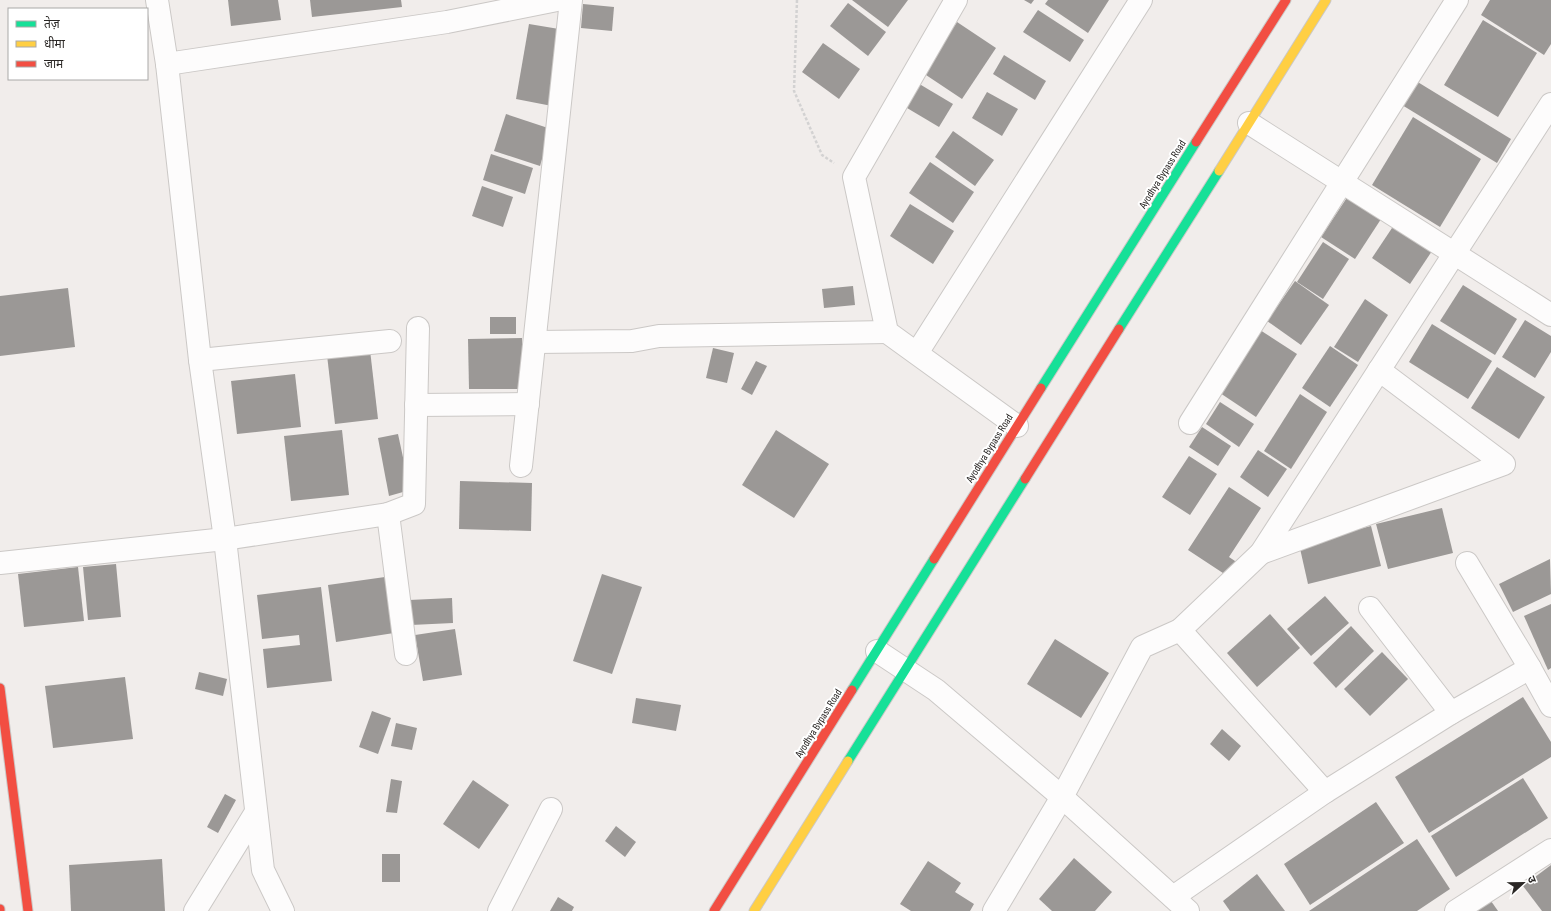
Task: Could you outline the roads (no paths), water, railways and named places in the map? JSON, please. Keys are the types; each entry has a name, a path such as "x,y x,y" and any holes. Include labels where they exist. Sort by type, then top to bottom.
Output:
{"main road":[{"name":"Ayodhya Bypass Road","path":"714,911 1017,426 1286,0"},
{"path":"754,911 1326,0"},
{"path":"0,688 28,911"}],"street":[{"path":"158,0 167,64 200,360 224,539 262,870 283,911"},
{"path":"167,64 447,22 557,0"},
{"path":"521,466 571,0"},
{"path":"887,332 854,177 956,0"},
{"path":"917,353 1141,0"},
{"path":"1190,423 1457,0"},
{"path":"994,911 1062,797 1142,647 1180,630 1261,553 1454,254 1550,112"},
{"path":"1249,123 1551,315"},
{"path":"0,563 224,539 388,514 414,504 418,328"},
{"path":"535,342 632,341 659,336 887,332 1017,426"},
{"path":"200,360 390,341"},
{"path":"1261,553 1504,464 1379,370"},
{"path":"416,405 528,404"},
{"path":"388,514 406,654"},
{"path":"1467,563 1551,706"},
{"path":"1370,608 1451,714"},
{"path":"1180,630 1324,792"},
{"path":"877,651 936,690 1062,797 1180,904 1324,792 1451,714 1530,668"},
{"path":"499,911 551,810"},
{"path":"195,911 256,812"},
{"path":"1456,911 1551,850"}]}
